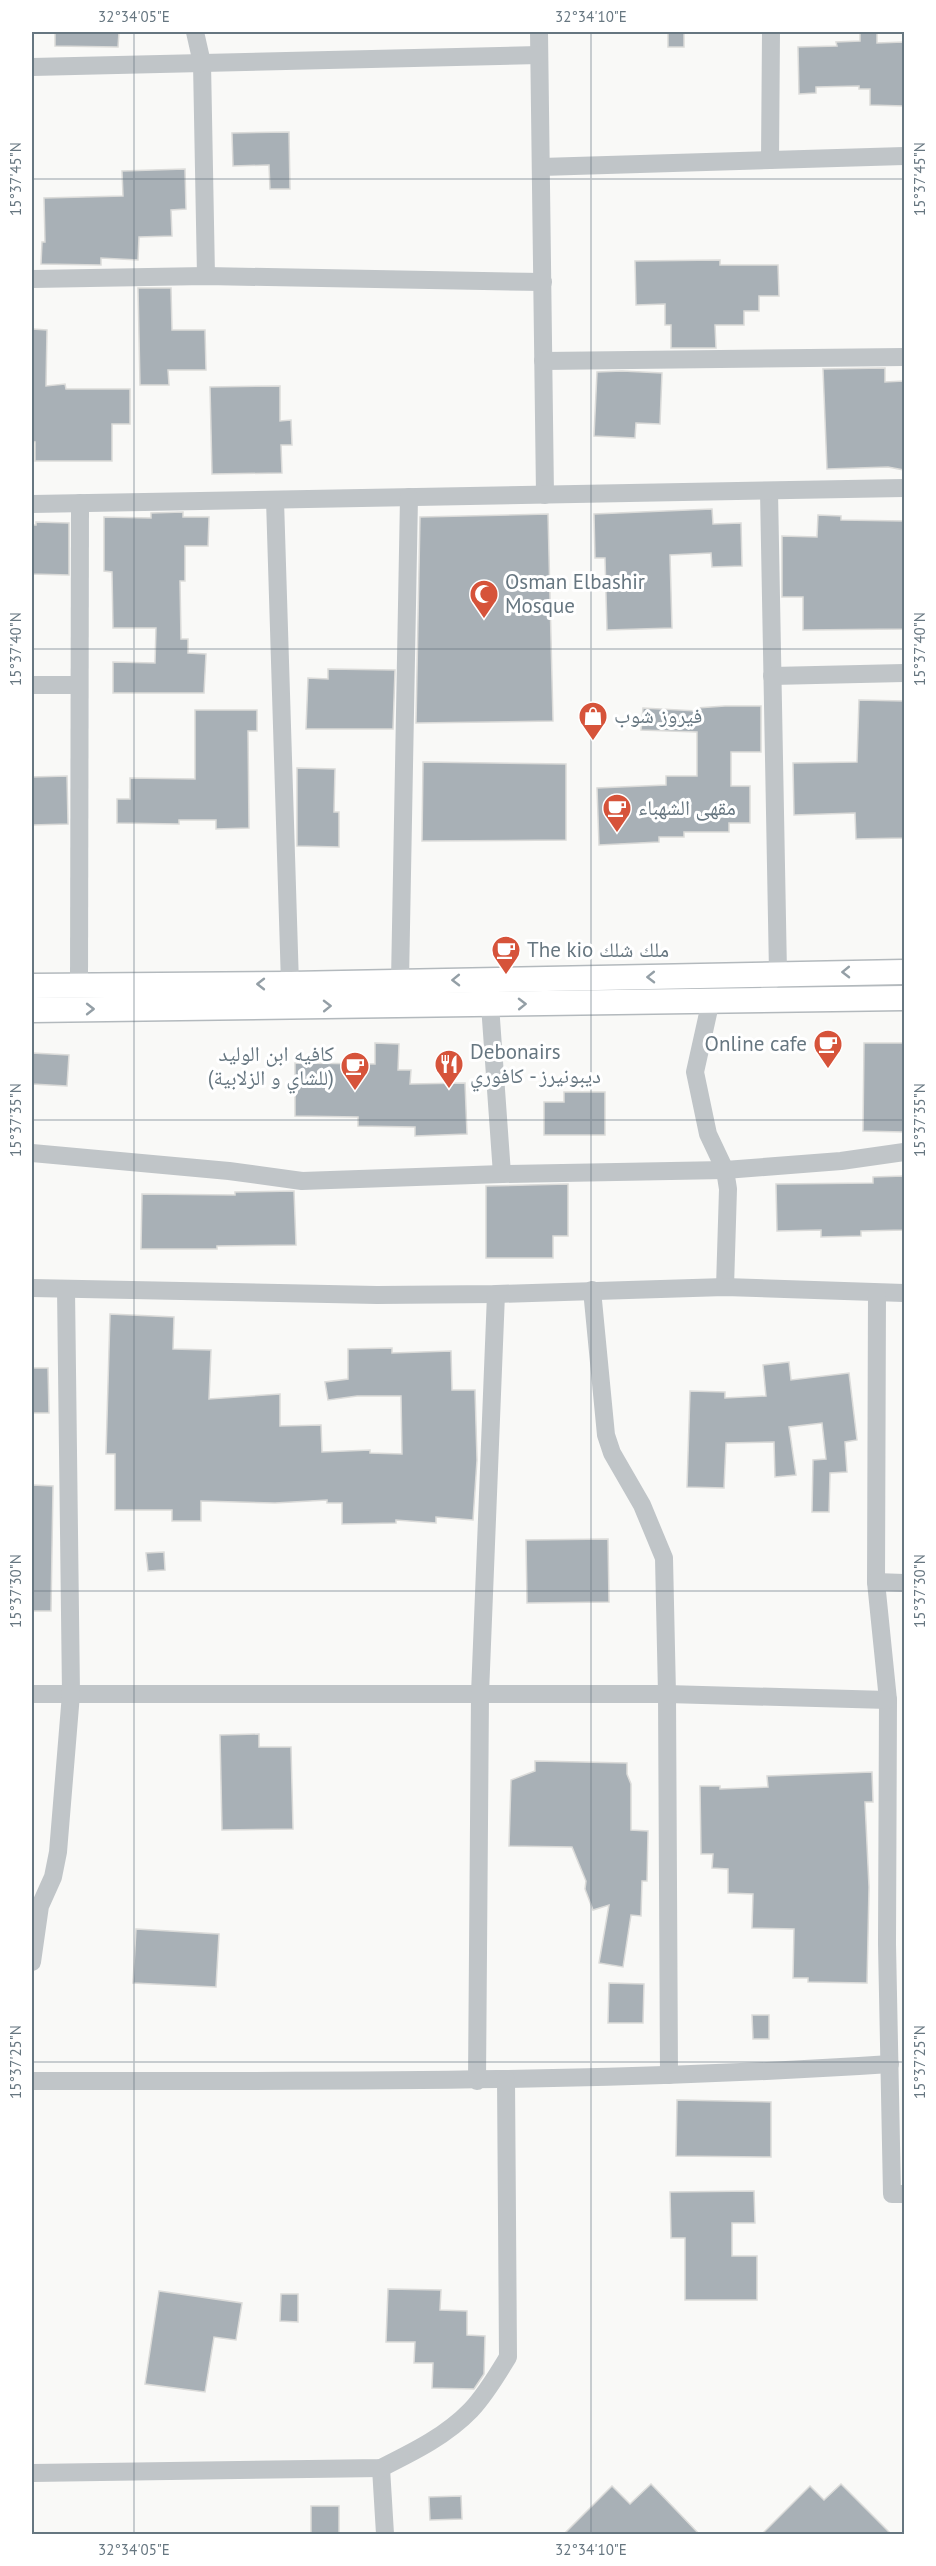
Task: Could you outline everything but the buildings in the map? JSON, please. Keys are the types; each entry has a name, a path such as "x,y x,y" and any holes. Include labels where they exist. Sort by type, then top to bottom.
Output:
{"street":[{"path":"195,32 202,63 206,276"},
{"path":"538,32 545,495"},
{"path":"770,160 771,32"},
{"path":"32,67 539,55"},
{"path":"541,167 904,156"},
{"path":"32,279 206,276 543,282"},
{"path":"543,360 904,357"},
{"path":"32,504 904,488"},
{"path":"753,1000 778,974 769,491"},
{"path":"373,1006 400,981 409,497"},
{"path":"275,500 290,984"},
{"path":"79,985 80,503"},
{"path":"772,676 904,673"},
{"path":"32,685 79,685"},
{"path":"32,986 290,984 904,972"},
{"path":"32,1010 904,998"},
{"path":"711,1000 695,1072 708,1134 725,1170 728,1189 726,1287"},
{"path":"490,1005 502,1174"},
{"path":"32,1153 229,1171 302,1181 725,1170 841,1161 904,1152"},
{"path":"32,1288 365,1295 496,1294 726,1287 904,1293"},
{"path":"32,1962 40,1906 53,1877 58,1852 71,1695 66,1289"},
{"path":"592,1290 606,1436 612,1454 642,1505 664,1558 669,2075"},
{"path":"877,1293 876,1582 888,1700 896,1943 890,2064 892,2193 904,2194"},
{"path":"477,2081 480,1695 496,1294"},
{"path":"876,1582 904,1583"},
{"path":"32,1694 667,1695 888,1700"},
{"path":"32,2081 477,2081 669,2075 890,2064"},
{"path":"32,2473 381,2468 419,2449 451,2427 471,2410 489,2388 508,2356 506,2079"},
{"path":"381,2468 385,2535"}],"place":[{"name":"Osman Elbashir Mosque","path":"484,620"},
{"name":"فيروز شوب","path":"593,742"},
{"name":"مقهى الشهباء","path":"617,834"},
{"name":"The kio ملك شلك","path":"506,976"},
{"name":"Online cafe","path":"828,1070"},
{"name":"Debonairs ديبونيرز - كافوري","path":"449,1090"},
{"name":"كافيه ابن الوليد (للشاي و الزلابية)","path":"355,1092"}]}
